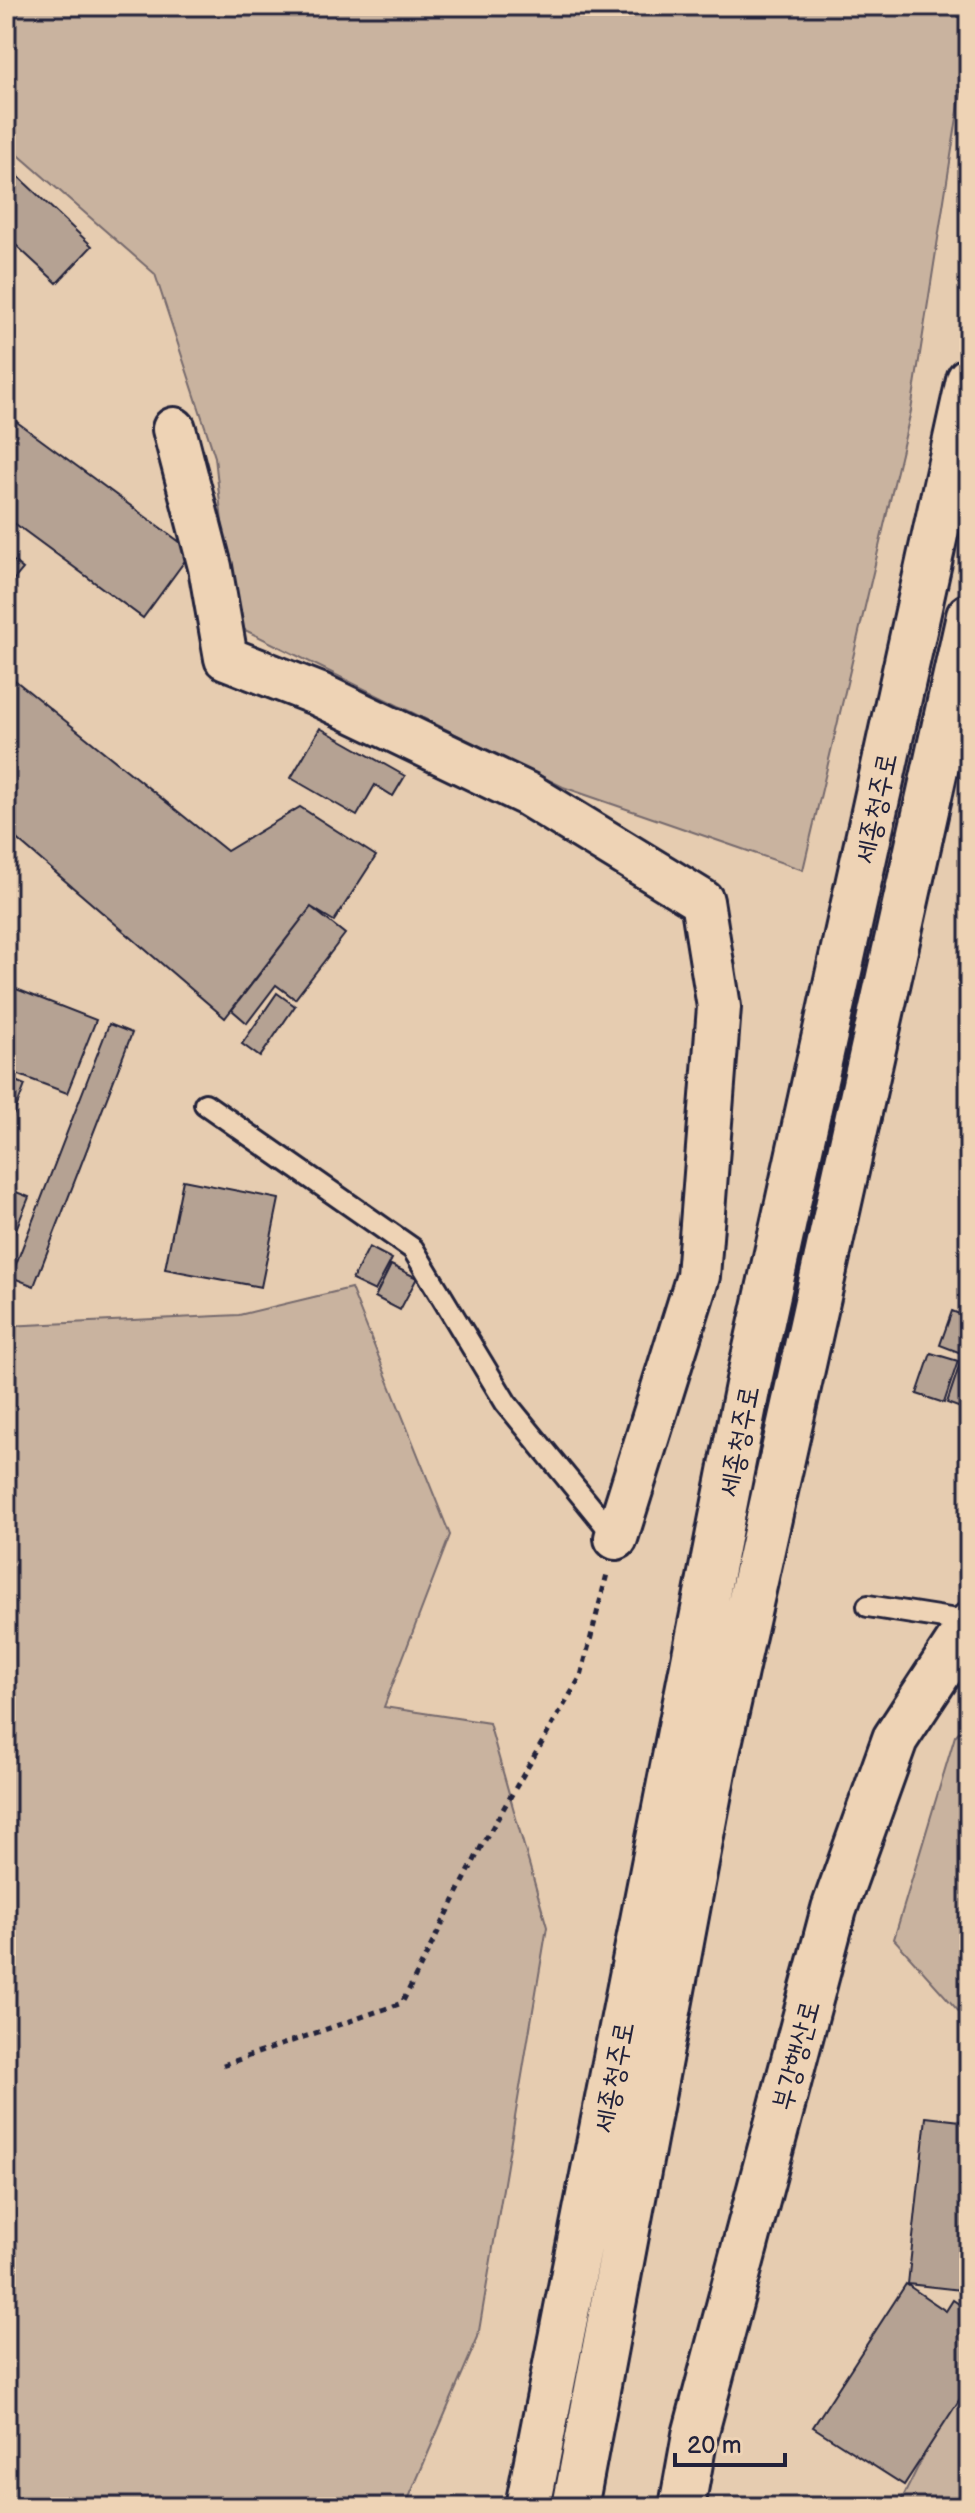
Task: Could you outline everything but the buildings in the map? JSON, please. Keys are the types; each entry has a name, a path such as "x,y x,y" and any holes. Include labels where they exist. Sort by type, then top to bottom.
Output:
{"main road":[{"name":"세종청주로","path":"528,2507 748,1385 969,380"},
{"name":"세종청주로","path":"575,2507 714,1766 969,616"},
{"name":"부강행산로","path":"682,2507 695,2435 834,1909 895,1739 969,1624"}],"street":[{"path":"174,429 210,567 226,658 318,694 527,794 702,901 719,1007 698,1276 616,1538"}],"lane":[{"path":"205,1104 413,1249 506,1403 616,1538"},
{"path":"868,1606 969,1624"}],"path":[{"path":"223,2065 402,2003 481,1847 581,1676 616,1538"}],"shaded area":[{"path":"6,6 969,6 969,41 911,411 803,870 563,787 233,624 215,457 155,274 6,144"},
{"path":"351,1288 450,1535 384,1707 489,1723 547,1927 478,2337 405,2507 6,2507 6,1326 239,1315"},
{"path":"969,1721 969,2023 894,1939 955,1736"},
{"path":"969,2365 969,2507 898,2507"}]}
